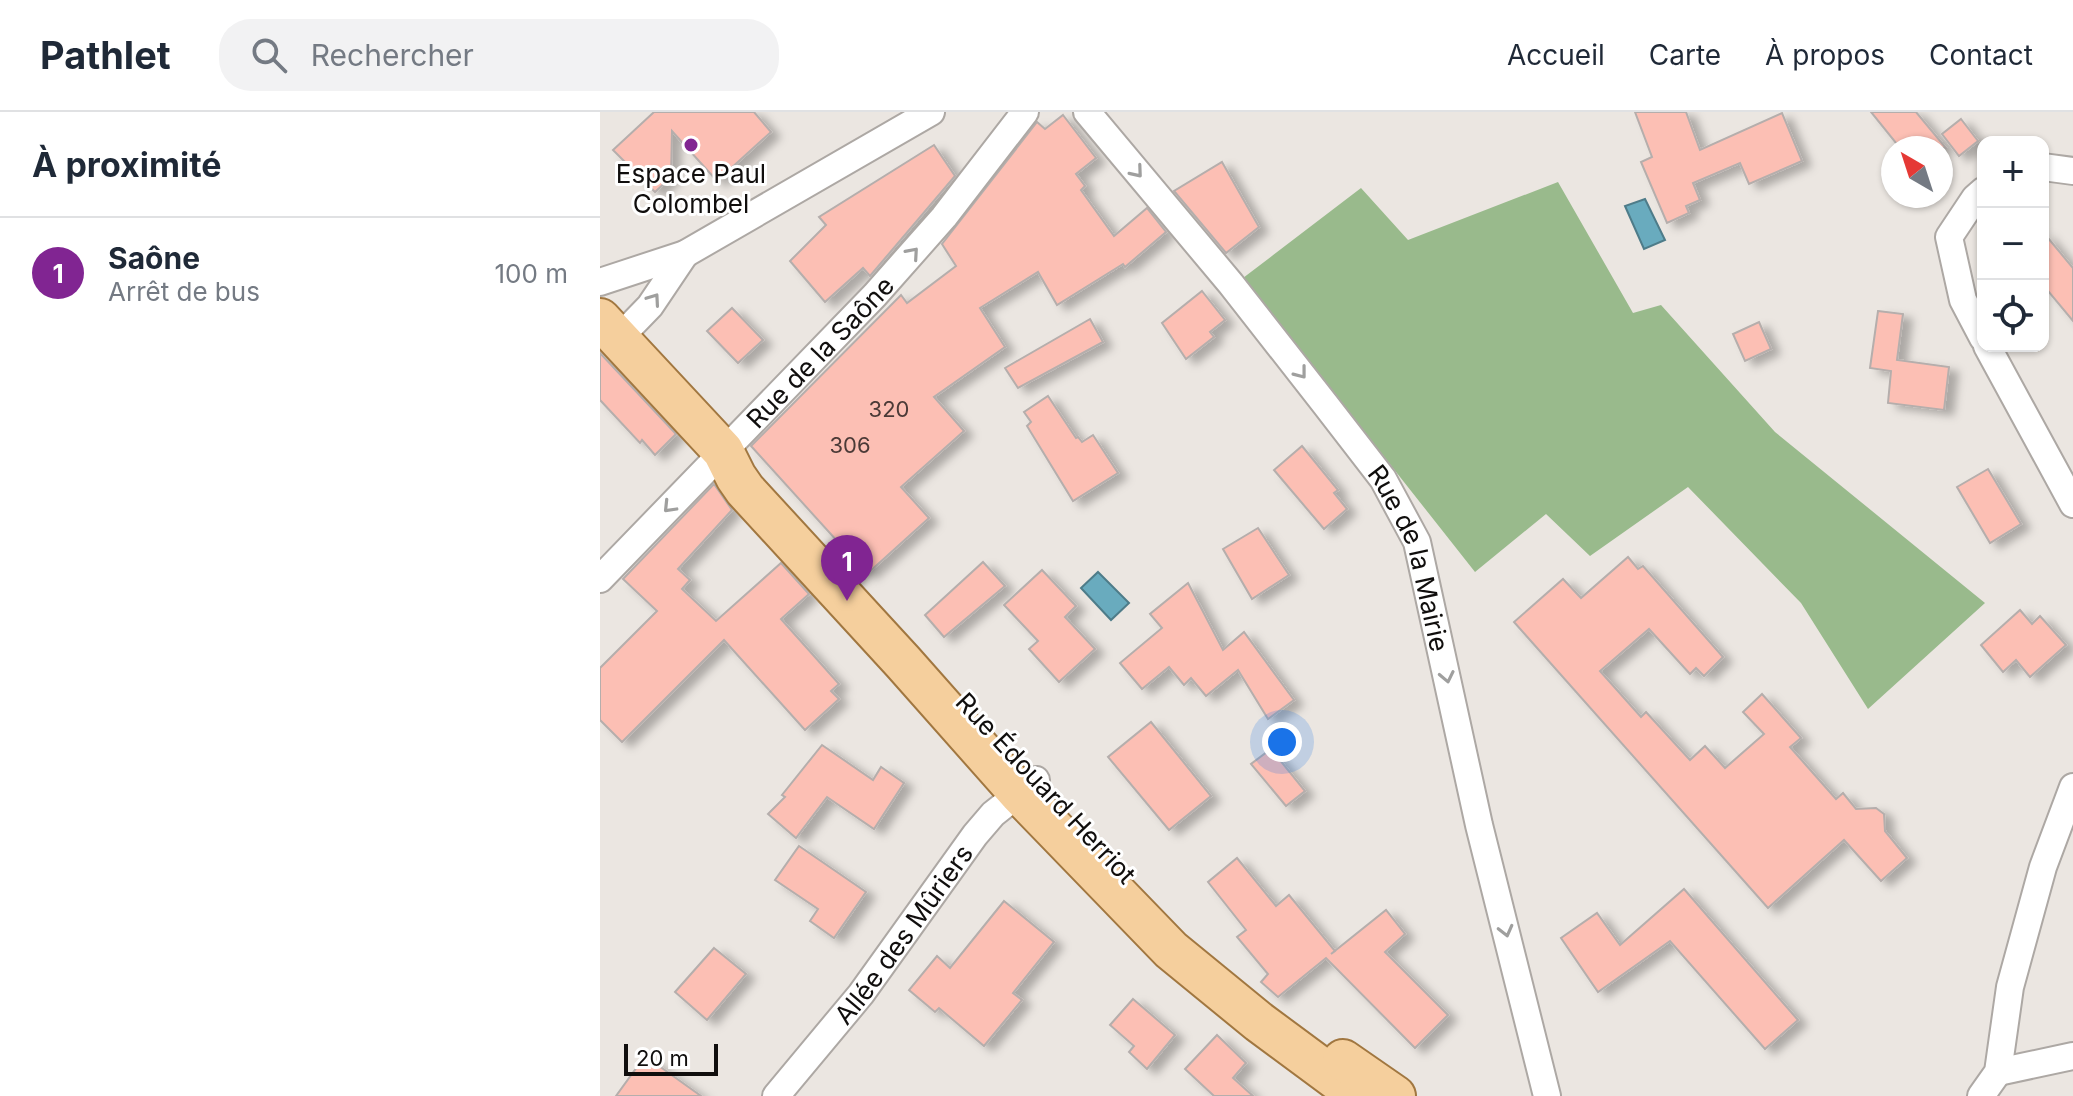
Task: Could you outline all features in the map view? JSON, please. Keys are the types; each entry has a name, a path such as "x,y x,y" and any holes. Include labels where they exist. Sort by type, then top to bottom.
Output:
{"main road":[{"path":"609,329 723,451 745,490 903,662 1028,786 1171,950 1259,1022 1359,1096"},
{"name":"Rue Édouard Herriot","path":"1028,786 1214,960 1303,1033 1395,1096"}],"street":[{"path":"600,282 685,254 931,112"},
{"name":"Rue de la Saône","path":"600,579 885,284 944,217 1025,112"},
{"name":"Rue de la Mairie","path":"1087,112 1231,284 1383,479 1417,542 1479,825 1547,1096"},
{"path":"2049,168 2073,171"},
{"path":"1977,196 1949,237 1963,300 1977,327"},
{"path":"609,329 650,306 685,254"},
{"path":"1990,352 2073,504"},
{"name":"Allée des Mûriers","path":"776,1096 861,994 975,835 993,814 1028,786"},
{"path":"1981,1096 1998,1072 2010,987 2043,867 2073,787"},
{"path":"1998,1072 2073,1056"}],"green space":[{"path":"1558,182 1633,313 1661,305 1775,432 1985,603 1868,709 1801,603 1688,487 1590,556 1546,514 1475,572 1243,278 1361,188 1408,240"}],"water":[{"path":"1645,199 1665,240 1644,249 1625,206"},
{"path":"1098,572 1129,603 1111,620 1081,588"}],"building":[{"name":"Espace Paul Colombel","path":"654,112 754,112 771,132 717,181 672,131 671,177 655,192 613,150"},
{"path":"1635,112 1686,112 1700,150 1782,113 1802,161 1749,184 1740,163 1693,183 1700,200 1686,206 1689,213 1667,223 1641,162 1652,157"},
{"path":"1871,112 1916,112 1936,136 1890,136"},
{"path":"1063,115 1096,158 1076,174 1085,186 1081,190 1114,236 1147,208 1166,232 1125,267 1123,264 1057,305 1038,272 980,308 1005,347 934,397 964,431 901,487 929,518 867,574 751,446 901,295 907,303 956,266 942,244 1037,122 1045,129"},
{"path":"1961,119 1977,142 1959,156 1953,148 1953,136 1942,134"},
{"path":"934,145 955,176 870,276 863,268 825,302 790,261 826,225 819,217"},
{"path":"1222,162 1259,227 1226,253 1174,191"},
{"path":"2049,239 2073,268 2073,321 2049,292"},
{"path":"1202,291 1225,320 1210,332 1214,337 1186,359 1162,323"},
{"path":"732,308 763,340 738,363 707,331"},
{"path":"1878,311 1903,314 1897,360 1949,367 1944,410 1888,403 1891,371 1870,368"},
{"path":"1090,319 1103,342 1018,388 1005,368"},
{"path":"1759,322 1771,349 1745,361 1733,334"},
{"path":"600,353 676,434 655,455 600,400"},
{"path":"1048,396 1076,438 1082,442 1093,435 1118,473 1073,501 1027,426 1031,422 1024,412"},
{"path":"1302,446 1338,490 1334,493 1347,509 1324,529 1274,470"},
{"path":"1988,469 2021,524 1990,543 1957,487"},
{"path":"714,484 732,510 678,569 690,580 682,589 716,621 781,563 809,594 781,619 839,684 831,691 839,699 805,730 724,640 622,742 600,720 600,668 657,611 623,579"},
{"path":"1258,528 1289,575 1252,599 1223,549"},
{"path":"1628,557 1638,569 1643,566 1723,657 1704,676 1696,668 1690,674 1649,629 1600,671 1641,717 1646,712 1690,760 1705,746 1725,768 1764,734 1743,712 1762,694 1801,738 1790,747 1836,799 1843,793 1856,809 1876,808 1884,814 1885,831 1907,858 1881,881 1844,840 1768,908 1514,622 1563,579 1581,598"},
{"path":"983,562 1005,586 944,637 925,615"},
{"path":"1042,570 1076,606 1065,617 1095,649 1059,682 1029,649 1038,641 1004,605"},
{"path":"1188,583 1223,650 1244,632 1294,700 1268,719 1238,670 1206,696 1191,678 1184,685 1169,667 1142,689 1120,663 1162,628 1150,614"},
{"path":"2020,610 2032,624 2040,616 2066,645 2030,677 2016,660 2003,672 1981,645"},
{"path":"1151,722 1211,796 1169,830 1108,757"},
{"path":"822,745 873,780 881,767 904,783 874,829 827,797 796,838 768,814 785,797 782,795"},
{"path":"1271,749 1305,791 1286,806 1251,764"},
{"path":"799,846 866,892 834,938 810,921 818,909 775,880"},
{"path":"1237,858 1276,906 1289,895 1335,951 1386,910 1405,934 1385,952 1448,1015 1415,1048 1326,958 1278,997 1261,982 1268,974 1237,937 1246,930 1208,882"},
{"path":"1684,889 1798,1020 1765,1049 1670,941 1598,992 1561,938 1597,913 1620,945"},
{"path":"1004,901 1054,942 1013,993 1022,1000 984,1046 939,1008 935,1012 909,990 937,956 950,968"},
{"path":"714,948 746,974 707,1020 675,992"},
{"path":"1133,999 1175,1035 1147,1069 1129,1052 1134,1046 1110,1025"},
{"path":"1217,1035 1246,1063 1233,1078 1253,1096 1214,1096 1185,1069"},
{"path":"645,1056 701,1096 616,1096"}],"place":[{"name":"Espace Paul Colombel","path":"691,145"},
{"name":"Saône","path":"847,601"}]}
